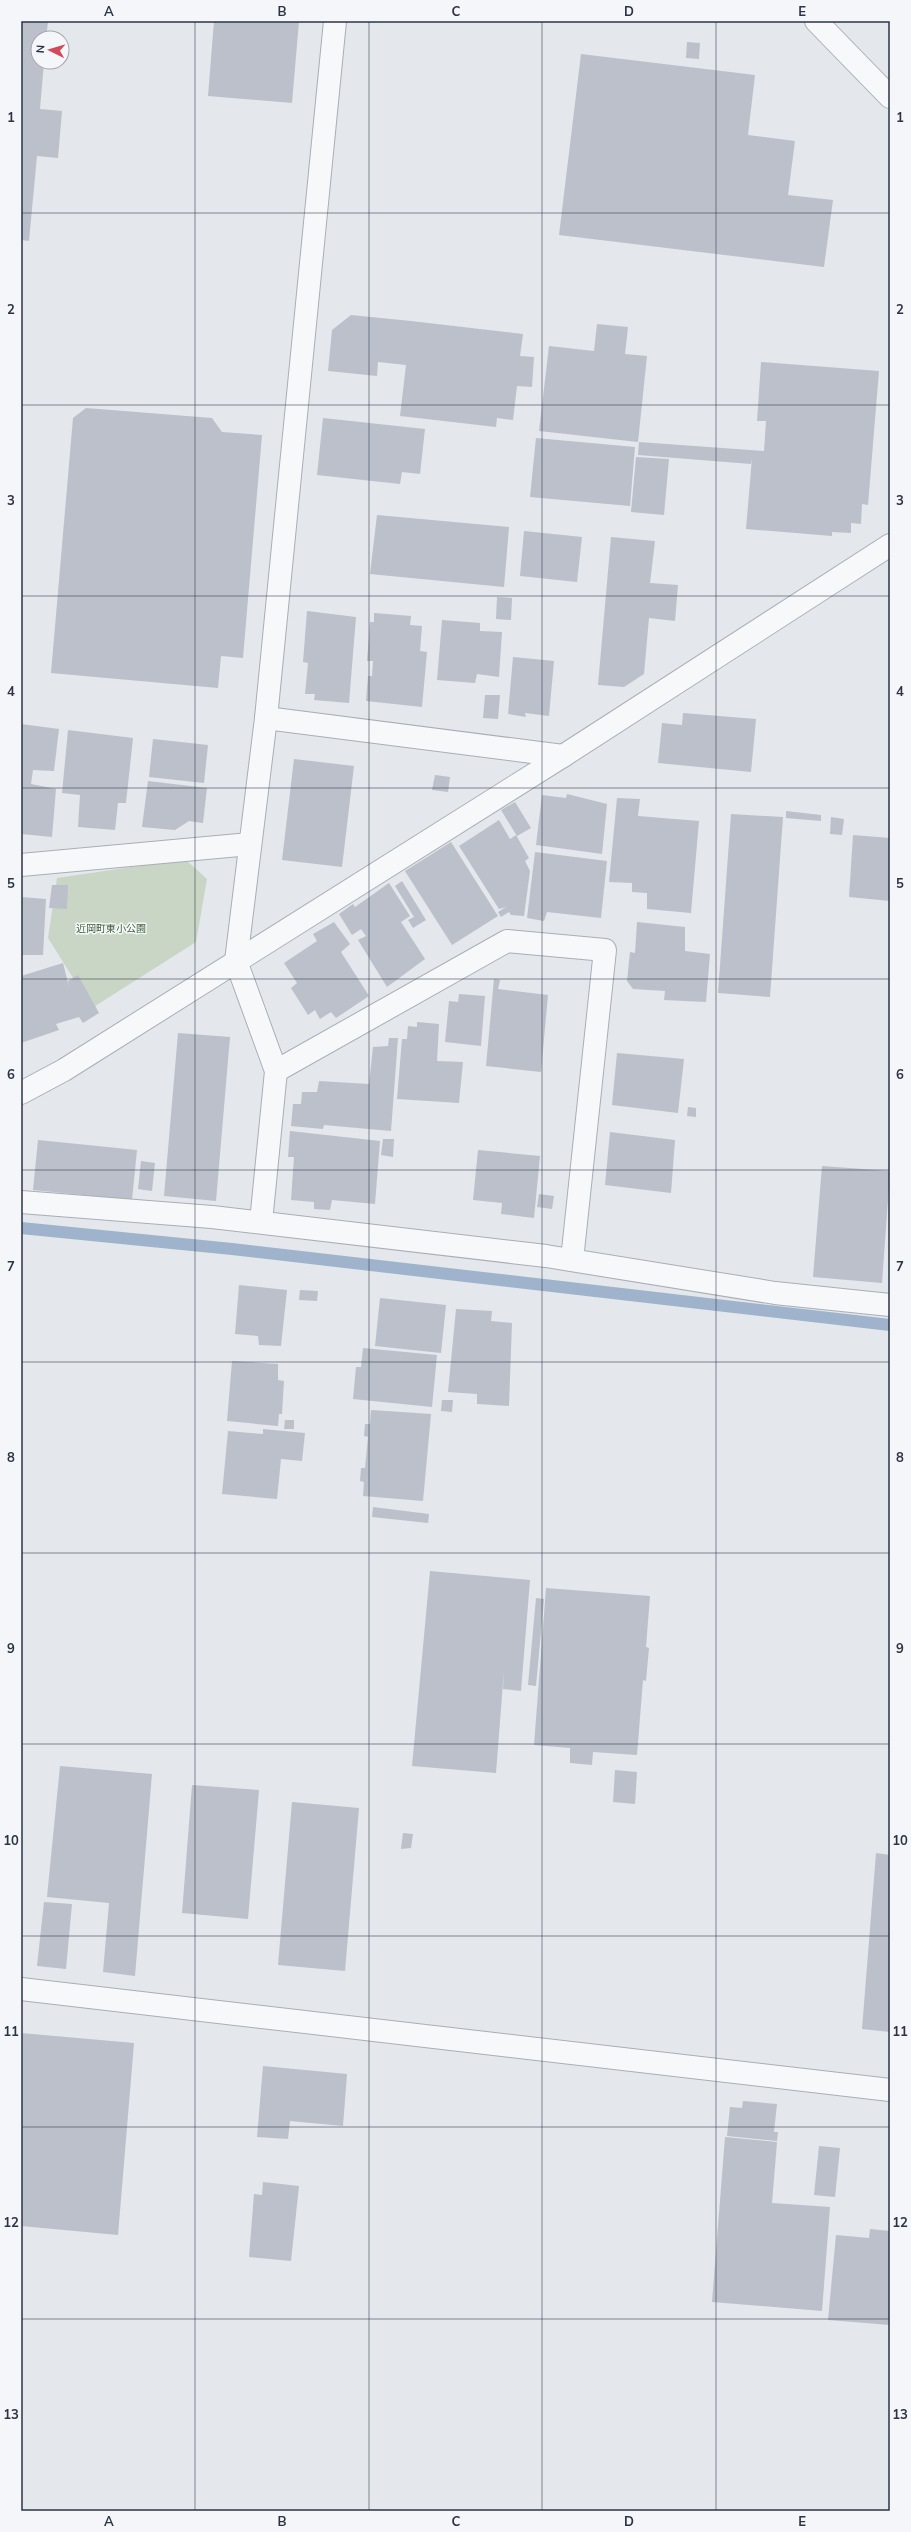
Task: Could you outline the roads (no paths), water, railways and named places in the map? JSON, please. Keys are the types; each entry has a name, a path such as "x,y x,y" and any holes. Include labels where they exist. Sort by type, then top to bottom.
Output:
{"street":[{"path":"261,1222 276,1071 236,961 266,718 335,21"},
{"path":"816,21 890,97"},
{"path":"21,1093 64,1070 563,756 890,545"},
{"path":"266,718 563,756"},
{"path":"21,865 250,844"},
{"path":"276,1071 507,941 605,950 572,1260"},
{"path":"21,1202 261,1222 572,1260 774,1293 890,1305"},
{"path":"21,1989 890,2090"}],"waterway":[{"path":"21,1228 232,1249 890,1325"}],"park label":[{"name":"近岡町東小公園","path":"111,928"}]}
